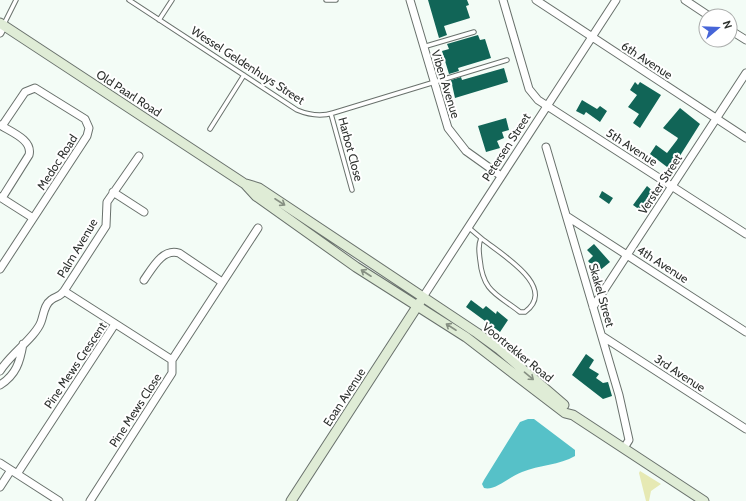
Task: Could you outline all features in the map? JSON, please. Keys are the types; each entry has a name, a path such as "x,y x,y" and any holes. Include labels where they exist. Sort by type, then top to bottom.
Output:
{"main road":[{"name":"Old Paarl Road","path":"1,27 245,184 262,200 356,267 417,306"},
{"name":"Old Paarl Road","path":"245,184 259,188 423,297"},
{"name":"Petersen Street","path":"417,306 423,297"},
{"name":"Voortrekker Road","path":"423,297 499,349 568,408 573,415"},
{"name":"Voortrekker Road","path":"417,306 466,336 565,413 573,415 704,501"},
{"name":"Eoan Avenue","path":"291,501 417,306"}],"street":[{"name":"Viben Avenue","path":"410,0 444,120 453,136 473,158 501,176"},
{"path":"504,0 529,89 533,95 547,106"},
{"name":"6th Avenue","path":"536,0 746,138"},
{"name":"Petersen Street","path":"423,297 616,0"},
{"path":"685,0 698,9"},
{"name":"Verster Street","path":"593,307 746,73"},
{"name":"Medoc Road","path":"0,269 88,134 88,123 85,118 35,88 25,92 1,126"},
{"name":"5th Avenue","path":"547,106 746,234"},
{"path":"1,126 26,142 30,150 29,155 1,197 33,218"},
{"name":"Skakel Street","path":"546,147 568,217 627,427 628,440 624,448"},
{"name":"Palm Avenue","path":"0,371 41,322 44,310 51,300 60,296 64,291 106,226 106,203 139,156"},
{"path":"113,192 144,212"},
{"name":"4th Avenue","path":"568,217 628,254 746,332"},
{"name":"Pine Mews Close","path":"90,501 172,373 172,360 258,228"},
{"path":"144,280 160,258 172,252 179,254 222,282"},
{"path":"64,291 115,324"},
{"name":"Pine Mews Crescent","path":"0,487 14,472 115,324 172,360"},
{"name":"3rd Avenue","path":"602,336 746,429"},
{"name":"Palm Avenue","path":"0,385 16,370 20,361 23,344"},
{"path":"5,364 16,370"},
{"path":"0,463 59,501"}],"lane":[{"path":"1,27 16,0"},
{"name":"Wessel Geldenhuys Street","path":"129,0 303,113 316,116 331,114 434,84 508,60"},
{"path":"159,20 172,0"},
{"path":"326,0 336,0"},
{"path":"423,47 474,32"},
{"path":"210,129 244,75"},
{"name":"Harbot Close","path":"331,114 352,190"},
{"path":"468,227 531,279 536,294 535,299 525,312 520,312 496,294 483,280 479,250 481,238"}],"green space":[{"path":"640,471 661,484 651,491 649,501 646,501 639,473"}],"water":[{"path":"528,419 534,419 575,450 575,456 563,461 517,474 503,483 493,487 484,488 482,484 484,480 520,422"}],"building":[{"path":"428,0 467,0 469,5 466,6 470,18 444,26 447,35 439,38"},
{"path":"478,35 480,40 485,39 491,58 458,68 459,71 449,74 442,51 449,49 447,44"},
{"path":"504,68 508,82 455,98 451,80 461,77 462,80"},
{"path":"635,82 638,85 640,82 661,95 640,128 633,123 639,114 628,107 637,95 630,90"},
{"path":"582,100 597,109 600,106 607,111 600,122 586,112 584,115 576,111"},
{"path":"680,108 700,124 671,170 650,154 656,145 667,153 677,140 678,138 663,128"},
{"path":"506,118 509,130 502,132 504,138 497,141 500,148 486,152 478,126"},
{"path":"647,186 655,193 640,210 633,205"},
{"path":"602,191 613,198 609,204 599,197"},
{"path":"594,244 610,262 598,272 588,261 593,256 587,250"},
{"path":"471,300 483,309 486,306 496,314 497,311 508,320 500,332 466,307"},
{"path":"586,354 594,360 589,368 599,374 596,378 603,383 608,382 612,396 603,399 572,375"}]}
